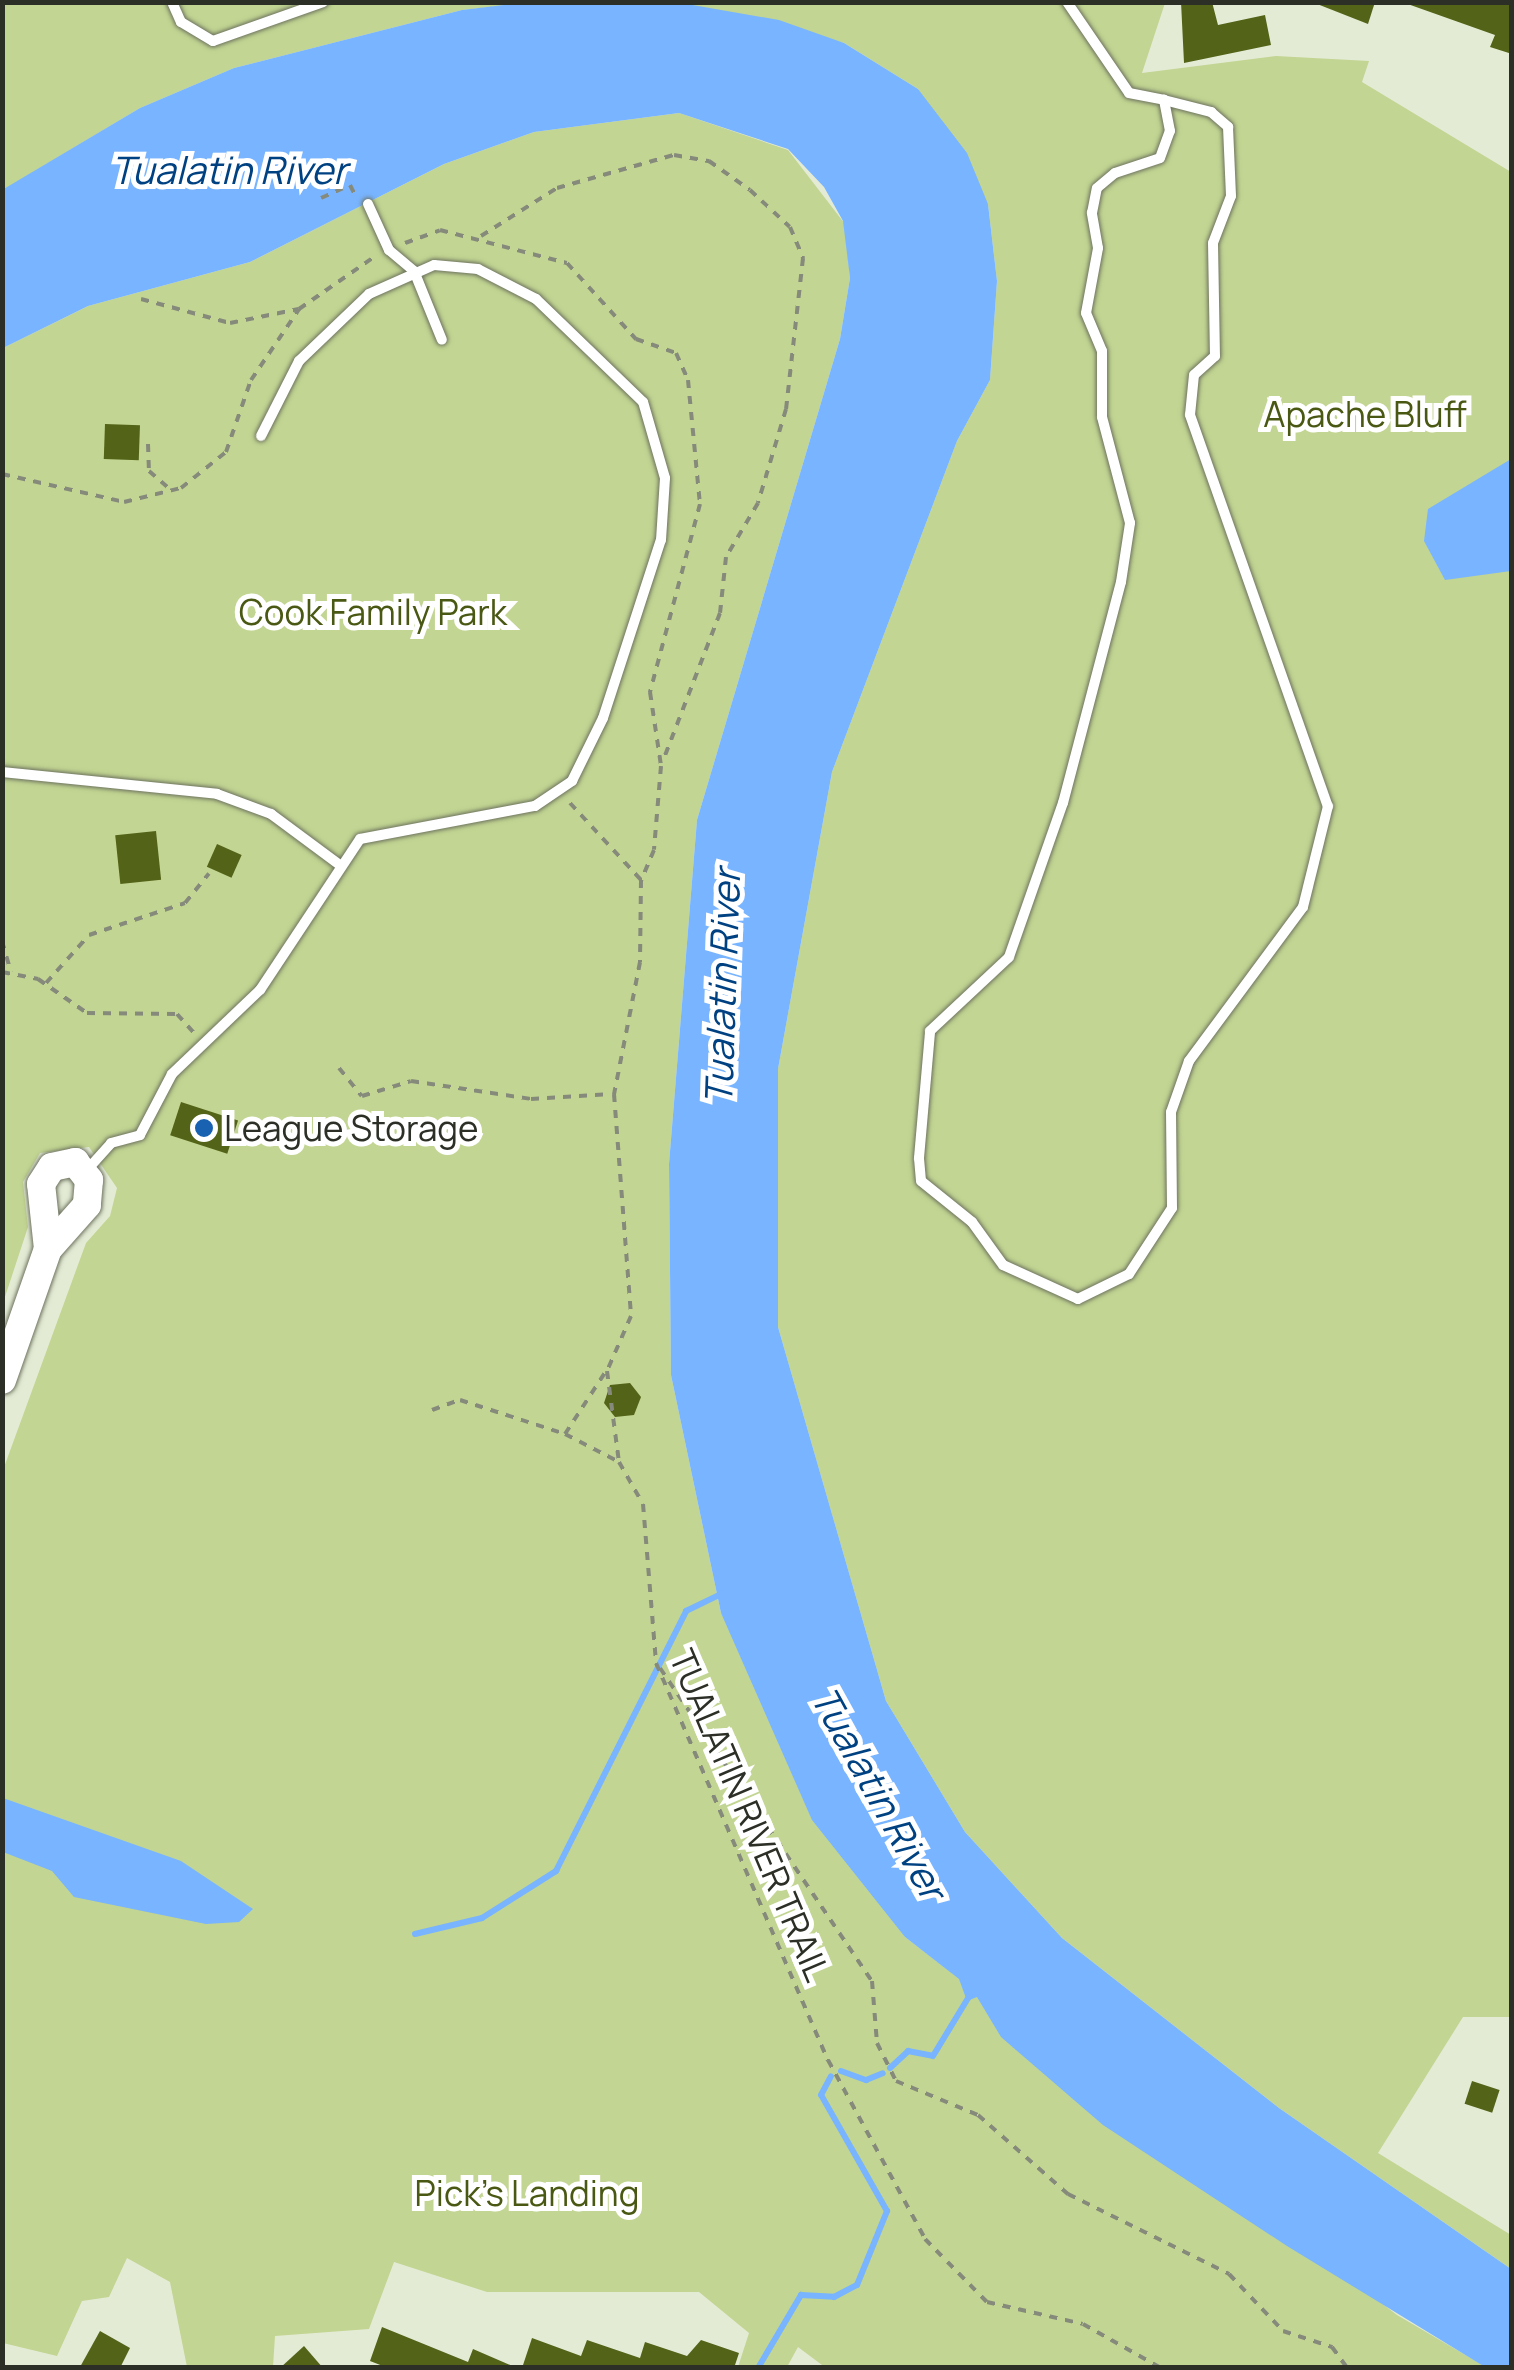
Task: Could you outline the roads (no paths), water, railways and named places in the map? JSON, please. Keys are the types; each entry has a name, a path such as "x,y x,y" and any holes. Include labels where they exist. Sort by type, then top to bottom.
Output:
{"street":[{"path":"2,1380 48,1249 41,1184 60,1163 87,1170 83,1216 48,1249"}],"lane":[{"path":"172,2 182,22 214,42 323,2"},
{"path":"1068,2 1111,76 1129,93 1164,100 1211,112 1234,149 1231,196 1212,244 1215,356 1194,376 1190,415 1328,806 1303,907 1189,1060 1170,1112 1172,1208 1130,1274 1078,1299 1004,1266 972,1222 921,1181 919,1158 930,1031 1009,957 1053,836 1121,582 1130,523 1102,417 1102,351 1086,313 1098,248 1092,212 1097,188 1115,174 1160,158 1170,131 1164,100"},
{"path":"365,207 390,250 414,271 442,340"},
{"path":"87,1170 111,1143 140,1134 162,1086 269,979 341,866 371,834 518,810 559,792 589,752 661,540 657,437 643,402 536,299 478,269 414,271 315,340 261,436"},
{"path":"2,772 216,794 271,814 341,866"}],"water":[{"name":"Tualatin River","path":"530,2 681,3 779,20 844,43 918,89 967,153 988,204 997,281 990,380 957,441 832,772 778,1069 778,1327 886,1701 965,1832 1062,1938 1279,2108 1511,2269 1511,2367 1485,2367 1287,2246 1103,2125 1001,2037 977,1997 967,2001 959,1979 905,1937 812,1820 721,1613 671,1375 669,1164 697,820 840,339 850,278 843,221 824,187 788,149 679,113 534,132 444,164 250,262 88,306 3,348 2,190 140,108 234,68 462,10"},
{"path":"1511,459 1511,571 1445,580 1424,541 1428,509"},
{"path":"3,1798 181,1861 253,1909 239,1922 206,1924 74,1897 52,1871 3,1852"}],"waterway":[{"path":"415,1934 482,1918 556,1871 686,1611 723,1593"},
{"path":"890,2068 908,2051 933,2056 970,1995"},
{"path":"841,2071 866,2080 883,2073"},
{"path":"758,2368 801,2295 834,2297 857,2285 887,2211 821,2095 831,2076"}],"place":[{"name":"League Storage","path":"204,1128"}],"park label":[{"name":"Apache Bluff","path":"1365,414"},
{"name":"Cook Family Park","path":"373,612"},
{"name":"Pick's Landing","path":"527,2193"}]}
